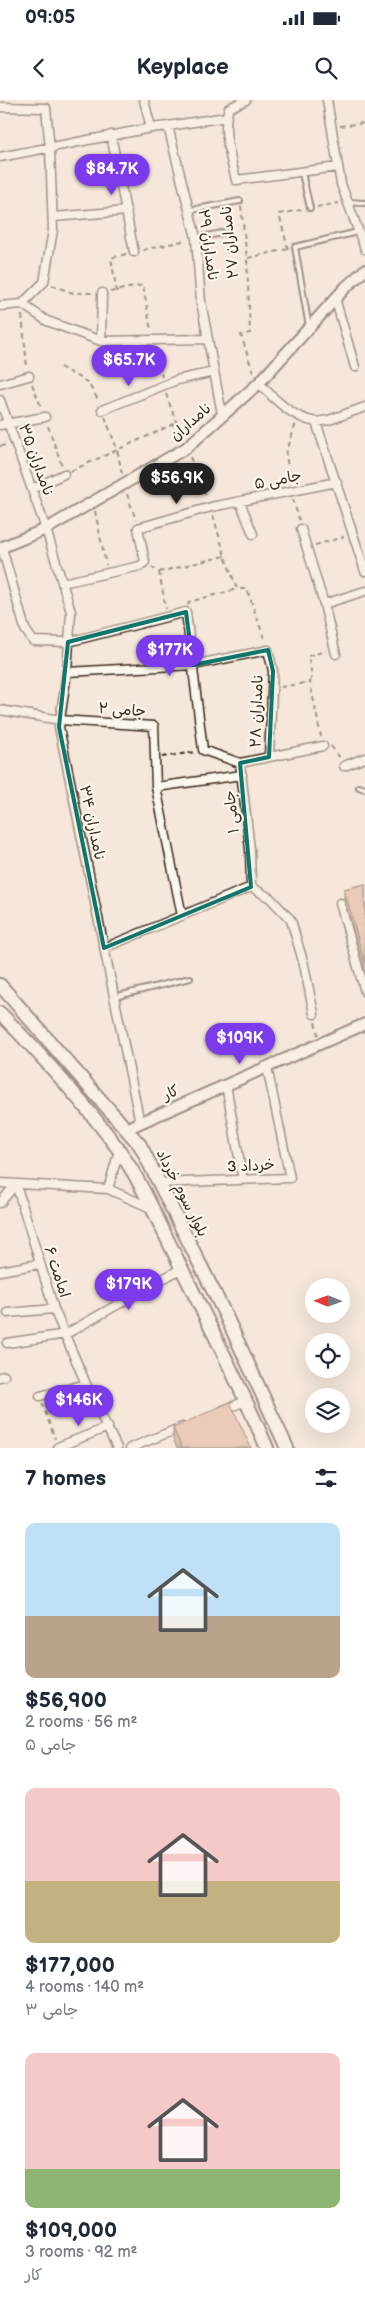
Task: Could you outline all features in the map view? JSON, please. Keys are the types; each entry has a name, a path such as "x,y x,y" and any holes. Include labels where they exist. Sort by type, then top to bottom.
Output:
{"main road":[{"name":"بلوار سوم خرداد","path":"0,985 140,1145 225,1314 287,1448"},
{"path":"0,1013 41,1055 119,1150 182,1268 267,1448"}],"street":[{"path":"144,100 151,128"},
{"path":"246,100 229,108 226,117 228,146 236,180 338,167"},
{"path":"327,100 341,184 365,249"},
{"path":"0,107 46,104 53,230 44,282 22,304"},
{"path":"0,157 50,149 151,128 226,117"},
{"name":"نامداران ۲۹","path":"168,126 191,210 196,238 201,302 222,414"},
{"path":"111,136 134,252"},
{"path":"53,217 127,211"},
{"name":"نامداران","path":"1,548 46,529 186,448 259,383 335,298 365,270"},
{"path":"101,341 102,293"},
{"path":"335,298 356,367"},
{"path":"0,306 22,304 48,321 101,341 207,339"},
{"path":"102,410 177,380 214,372"},
{"path":"0,384 29,376"},
{"path":"259,383 278,403 304,420 316,422 329,420 365,407"},
{"name":"نامداران ۳۵","path":"0,400 46,529"},
{"path":"0,425 45,417"},
{"path":"316,422 365,570"},
{"path":"32,489 64,474"},
{"name":"جامی ۵","path":"138,528 211,507 337,482"},
{"path":"240,502 253,534"},
{"path":"62,583 140,566 144,562 138,528"},
{"name":"نامداران ۳۴","path":"46,529 71,612 67,672 59,727 140,1123"},
{"path":"301,529 336,651"},
{"path":"1,548 28,637 34,641 68,642 186,612 203,750 240,763 323,746"},
{"path":"324,604 365,591"},
{"path":"67,672 193,665 268,650"},
{"name":"نامداران ۲۸","path":"268,650 273,671 269,757"},
{"path":"0,710 60,720"},
{"name":"جامی ۲","path":"60,720 154,726 156,787 182,916"},
{"path":"344,766 365,758"},
{"name":"جامی ۱","path":"240,763 250,849 251,887"},
{"path":"156,787 242,775"},
{"path":"104,948 251,887 270,898 291,920 304,964 314,1014"},
{"path":"340,903 365,992"},
{"name":"کار","path":"126,1129 365,1024"},
{"name":"خرداد 3","path":"160,1184 290,1178 267,1067"},
{"path":"226,1085 243,1180"},
{"path":"108,1189 119,1150"},
{"path":"0,1183 108,1189 151,1208"},
{"path":"0,1203 16,1184"},
{"name":"امامت ۶","path":"16,1184 54,1309 86,1384 118,1448"},
{"path":"0,1271 39,1264"},
{"path":"7,1343 66,1334 182,1268"},
{"path":"8,1313 54,1309"},
{"path":"40,1396 86,1384"},
{"path":"210,1415 246,1401"},
{"path":"130,1448 193,1422"},
{"path":"58,1447 108,1427"}],"lane":[{"path":"302,173 310,208"},
{"path":"191,210 240,201"},
{"path":"347,202 365,204"},
{"path":"196,238 226,232"},
{"path":"309,328 295,247 358,232"},
{"path":"358,788 365,789"},
{"path":"114,997 190,978"}],"path":[{"path":"332,126 365,123"},
{"name":"نامداران ۲۷","path":"240,201 248,259 250,333 241,335 253,373 259,383"},
{"path":"287,249 279,214 347,202"},
{"path":"117,292 111,258 196,238"},
{"path":"248,259 295,247"},
{"path":"143,284 153,341 164,385 176,423 211,507 225,556 238,588"},
{"path":"22,304 24,350 29,376"},
{"path":"60,367 87,382 100,402 117,449 124,485 138,528"},
{"path":"298,416 286,454 291,492 301,529"},
{"path":"64,474 176,423"},
{"path":"93,502 108,573"},
{"path":"307,547 354,534"},
{"path":"158,572 225,556"},
{"path":"144,562 158,572 168,617"},
{"path":"186,612 189,602 238,588 247,589 268,650"},
{"path":"336,651 308,656 312,676 310,682 323,746 334,748 344,766"},
{"path":"271,688 310,682"},
{"path":"155,759 203,750"},
{"path":"314,1014 319,1044"},
{"path":"40,1396 58,1447"}],"highlighted area":[{"path":"186,612 193,665 268,650 273,671 269,757 240,763 251,887 104,948 59,727 68,642"}],"building":[{"path":"365,884 365,964 344,889"},
{"path":"230,1402 251,1448 182,1448 173,1428"}]}
